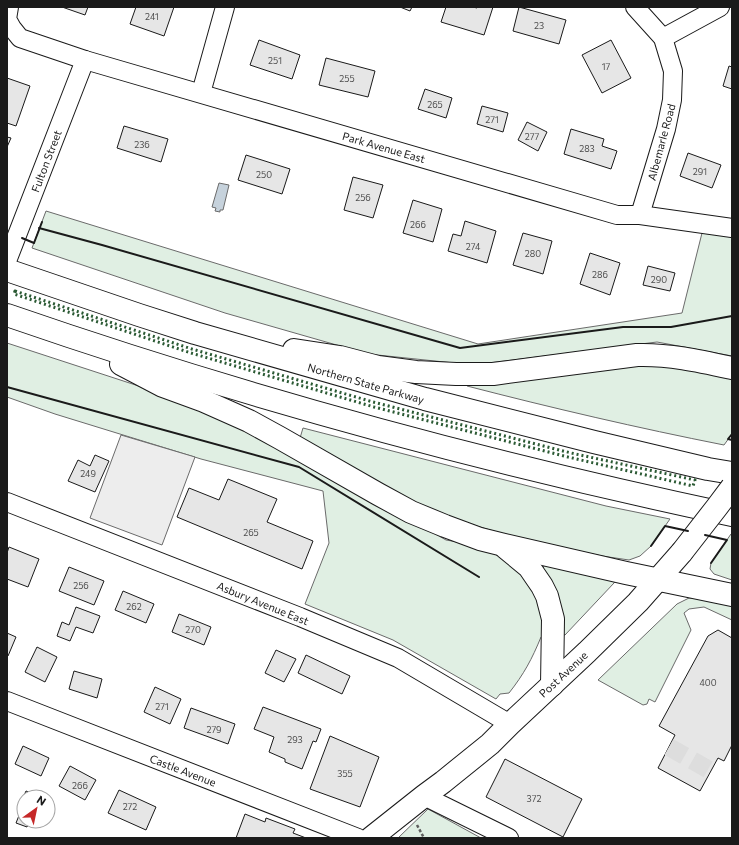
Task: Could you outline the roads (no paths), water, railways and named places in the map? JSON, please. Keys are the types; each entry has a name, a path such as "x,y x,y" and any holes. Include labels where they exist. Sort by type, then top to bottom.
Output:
{"main road":[{"name":"Northern State Parkway","path":"7,270 195,333 432,401 594,442 708,469 732,473"},
{"path":"7,315 61,334 228,386 372,428 575,480 732,515"},
{"path":"195,333 340,357 378,367 436,373 493,374 636,355 685,358 732,368"},
{"path":"61,334 163,386 204,401 249,421 411,512 445,526 480,539 500,544 658,580 732,595"},
{"name":"Post Avenue","path":"371,838 444,782 490,744 638,602 682,552 732,487"},
{"path":"500,544 529,566 547,596 553,619 552,685"}],"street":[{"name":"Park Avenue East","path":"9,7 7,19 20,38 85,60 617,215 640,215 732,228"},
{"path":"201,93 225,7"},
{"name":"Albemarle Road","path":"635,7 662,38 673,71 672,100 666,128 640,215"},
{"path":"662,38 720,7"},
{"name":"Fulton Street","path":"7,261 85,60"},
{"name":"Asbury Avenue East","path":"7,502 293,614 398,658 510,724"},
{"name":"Castle Avenue","path":"7,701 358,838"},
{"path":"424,796 509,838"}],"tunnel":[{"path":"669,747 711,771"}]}
